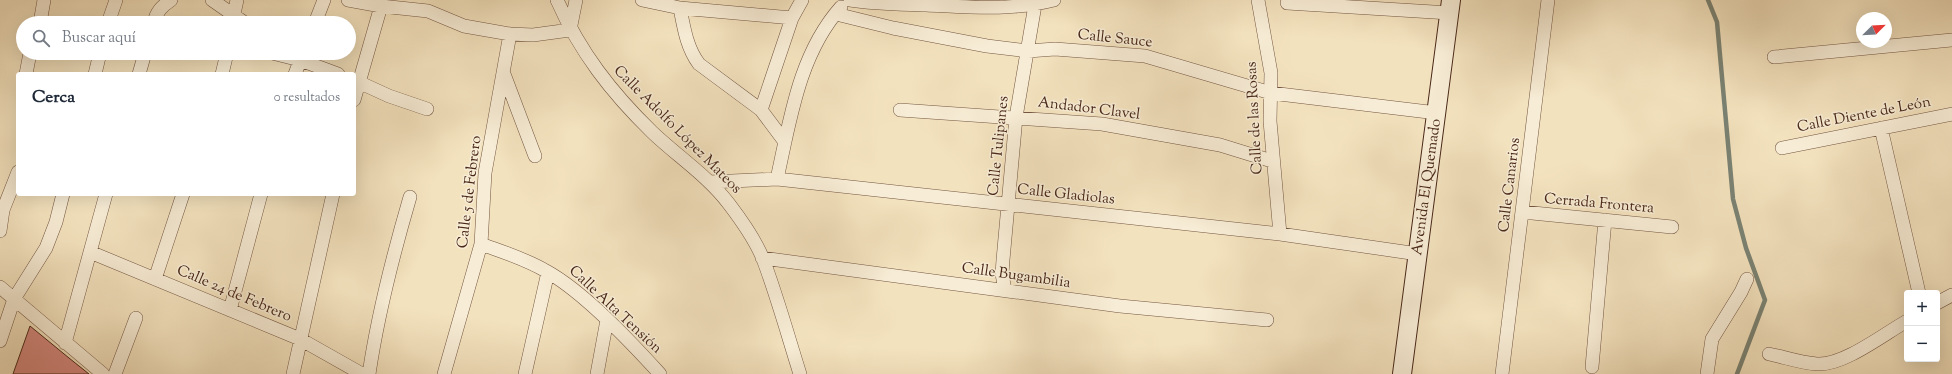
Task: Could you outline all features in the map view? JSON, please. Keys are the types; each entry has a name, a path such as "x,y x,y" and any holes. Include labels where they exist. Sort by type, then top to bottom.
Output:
{"main road":[{"name":"Avenida El Quemado","path":"1402,374 1451,6"}],"street":[{"path":"41,16 44,0"},
{"path":"110,16 116,0"},
{"path":"156,16 164,4 171,0"},
{"path":"212,0 229,16"},
{"path":"233,16 237,0"},
{"path":"318,16 324,0"},
{"path":"348,0 381,6 426,5 464,26 510,34 534,35 570,30 576,0"},
{"name":"Calle Adolfo López Mateos","path":"557,0 570,30 606,84 652,132 710,182 729,203 751,235 762,258 800,374"},
{"path":"642,0 680,8 792,18"},
{"path":"761,110 792,18 802,0"},
{"path":"777,179 796,92 824,30 849,0 875,3 988,9 1035,5 1054,0"},
{"name":"Calle de las Rosas","path":"1258,0 1271,73 1270,121 1272,161 1280,234"},
{"name":"Calle Canarios","path":"1502,374 1548,0"},
{"path":"1287,3 1451,6"},
{"name":"Calle Tulipanes","path":"1005,290 1002,274 1016,117 1035,5"},
{"path":"381,6 356,81 389,96 426,109"},
{"path":"680,8 686,38 692,54 699,64 761,110 785,142"},
{"name":"Calle Sauce","path":"836,14 893,28 987,46 1028,50 1055,49 1146,56 1271,93 1437,113"},
{"name":"Calle 5 de Febrero","path":"444,374 481,244 486,173 510,34"},
{"path":"1774,57 1952,40"},
{"path":"26,72 29,60"},
{"path":"95,72 98,60"},
{"path":"140,72 143,60"},
{"path":"222,72 225,60"},
{"path":"296,72 300,60"},
{"path":"308,60 334,72"},
{"path":"503,73 535,156"},
{"name":"Andador Clavel","path":"900,110 1102,124 1220,145 1272,161"},
{"name":"Calle Diente de León","path":"1782,148 1952,114"},
{"path":"1881,128 1918,290"},
{"path":"0,231 3,210 16,177"},
{"name":"Calle Gladiolas","path":"710,182 777,179 1280,234 1418,254"},
{"path":"0,341 14,299 46,248 56,222 62,196"},
{"path":"65,343 105,196"},
{"path":"156,279 182,196"},
{"path":"230,310 260,196"},
{"path":"293,374 333,196"},
{"path":"370,374 375,332 389,269 410,196"},
{"name":"Cerrada Frontera","path":"1523,212 1672,227"},
{"path":"1592,367 1605,220"},
{"name":"Calle Alta Tensión","path":"481,244 527,261 548,272 575,291 607,320 660,374"},
{"name":"Calle 24 de Febrero","path":"90,252 300,339 362,374"},
{"name":"Calle Bugambilia","path":"762,258 1120,306 1267,320"},
{"path":"525,374 548,272"},
{"path":"1707,374 1712,339 1741,292 1747,279"},
{"path":"0,287 103,374"},
{"path":"1940,302 1952,295"},
{"path":"115,374 136,318"},
{"path":"597,374 607,320"},
{"path":"1769,354 1818,364 1834,362 1852,354 1904,323"}],"building":[{"path":"30,326 69,358 89,374 13,374"}],"waterway":[{"path":"1708,0 1717,22 1733,199 1746,248 1765,300 1737,374"}]}
